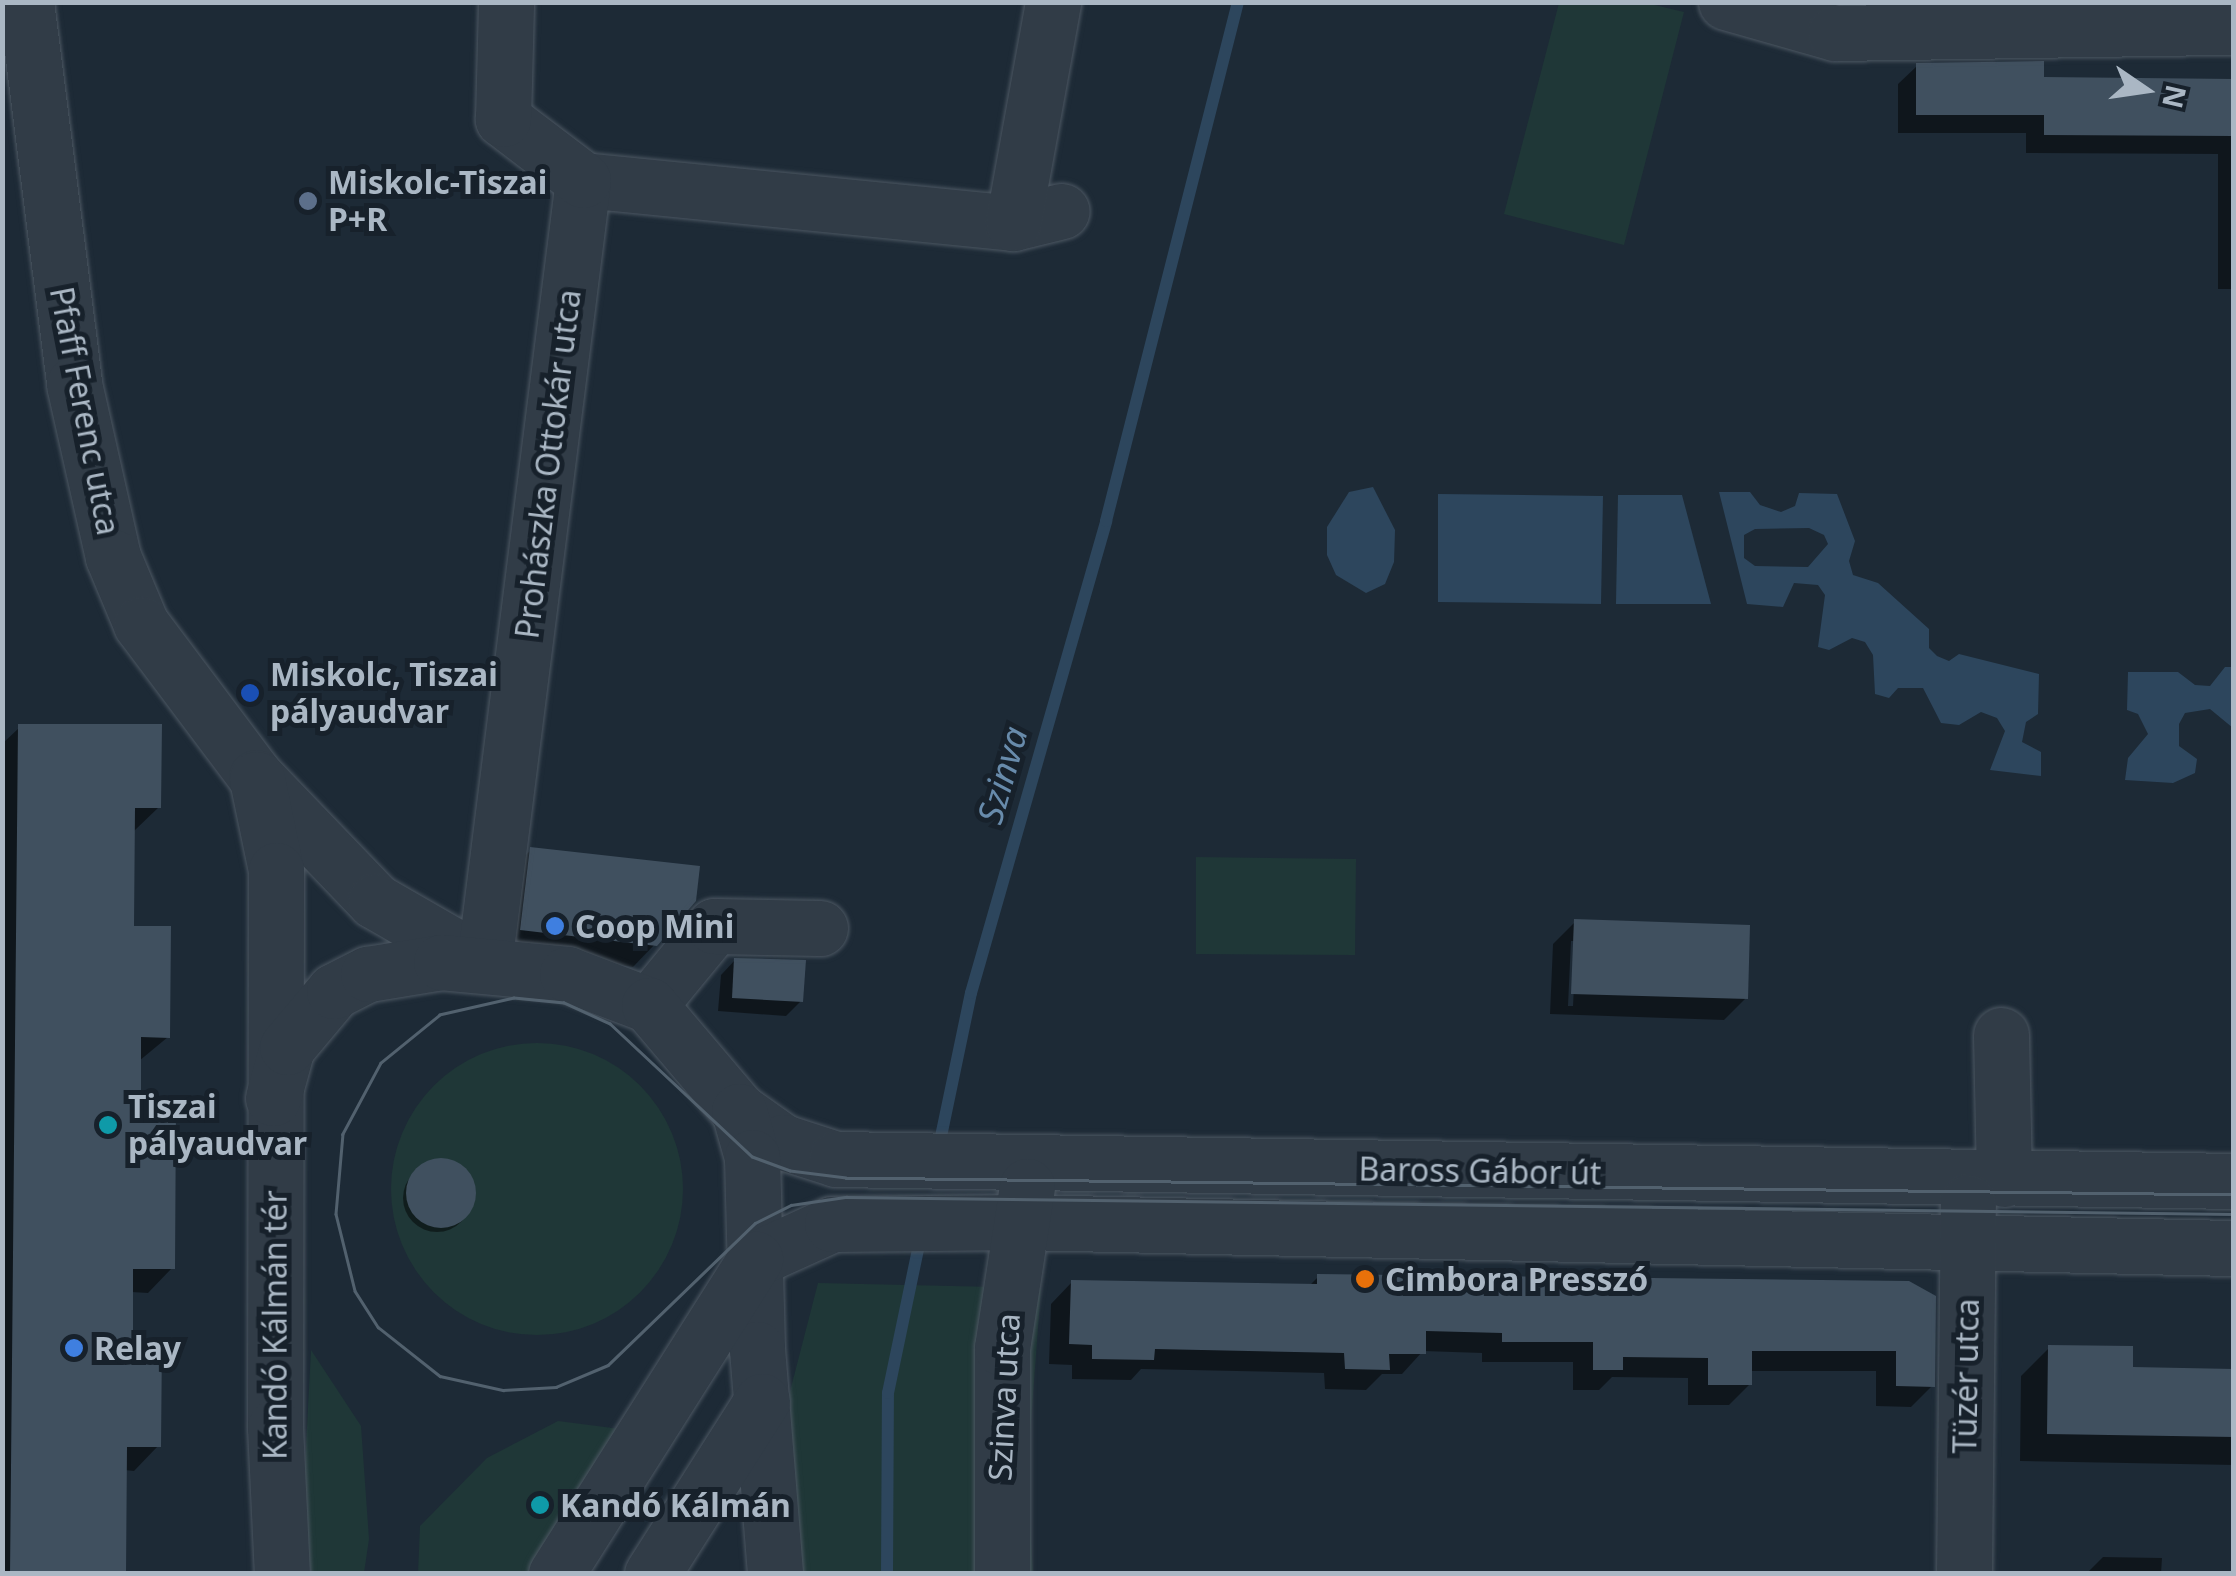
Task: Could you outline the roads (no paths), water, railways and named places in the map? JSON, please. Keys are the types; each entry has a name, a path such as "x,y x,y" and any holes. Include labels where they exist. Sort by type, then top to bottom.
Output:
{"street":[{"name":"Pfaff Ferenc utca","path":"26,2 74,384 113,557 157,650 256,776"},
{"path":"506,2 503,120 583,180 1038,217 1053,2"},
{"path":"1726,2 1835,18 2135,16 2234,27"},
{"name":"Prohászka Ottokár utca","path":"484,964 583,180"},
{"path":"256,776 375,901 484,964"},
{"name":"Kandó Kálmán tér","path":"256,776 276,870 276,1480 282,1574"},
{"path":"649,1005 714,926 820,928"},
{"path":"274,1098 287,1047 334,991 368,974 404,967 484,964 566,974 649,1005 739,1111 752,1157 762,1401 776,1574"},
{"name":"Tüzér utca","path":"1964,1574 1968,1239 1986,1179 2001,1035"},
{"name":"Baross Gábor út","path":"739,1111 782,1142 836,1159 2234,1181"},
{"name":"Szinva utca","path":"1002,1574 1002,1348 1030,1163"},
{"name":"Baross Gábor út","path":"756,1259 832,1224 1022,1222 1968,1239 2234,1248"},
{"path":"556,1574 756,1259"},
{"path":"652,1574 762,1401"}],"water":[{"path":"1373,487 1395,530 1394,562 1385,584 1366,593 1336,575 1327,555 1327,527 1349,492"},
{"path":"1719,492 1750,492 1760,505 1781,512 1795,506 1799,493 1837,494 1855,541 1849,561 1853,575 1878,583 1929,629 1929,648 1937,656 1949,661 1959,654 2039,674 2038,714 2026,722 2022,742 2041,752 2041,776 1990,770 2005,731 1997,718 1981,712 1959,725 1941,723 1923,688 1898,688 1889,698 1875,694 1873,655 1865,642 1852,638 1829,650 1818,647 1825,595 1818,585 1794,583 1783,607 1747,604","holes":["1809,528 1824,535 1828,544 1808,567 1755,566 1744,558 1744,535 1755,529"]},
{"path":"1438,494 1603,496 1601,604 1438,602"},
{"path":"1618,495 1682,495 1711,604 1616,604"},
{"path":"2225,667 2233,667 2233,728 2210,709 2185,713 2179,724 2179,746 2197,759 2195,773 2173,783 2125,780 2128,758 2148,734 2138,714 2127,710 2128,672 2178,672 2195,685 2210,686"}],"waterway":[{"name":"Szinva","path":"939,1146 971,993 1106,521 1238,2"},
{"name":"Szinva","path":"887,1574 888,1393 921,1235"}],"tram line":[{"path":"2234,1195 846,1178 790,1171 752,1157 610,1024 564,1003 514,998 440,1015 381,1063 343,1134 336,1214 355,1291 378,1327 440,1376 503,1390 556,1387 608,1365 755,1223 791,1205 846,1197 2234,1214"}],"place":[{"name":"Miskolc-Tiszai P+R","path":"308,201"},
{"name":"Miskolc, Tiszai pályaudvar","path":"250,693"},
{"name":"Coop Mini","path":"555,926"},
{"name":"Tiszai pályaudvar","path":"108,1125"},
{"name":"Cimbora Presszó","path":"1365,1279"},
{"name":"Relay","path":"74,1348"},
{"name":"Kandó Kálmán","path":"540,1505"}]}
